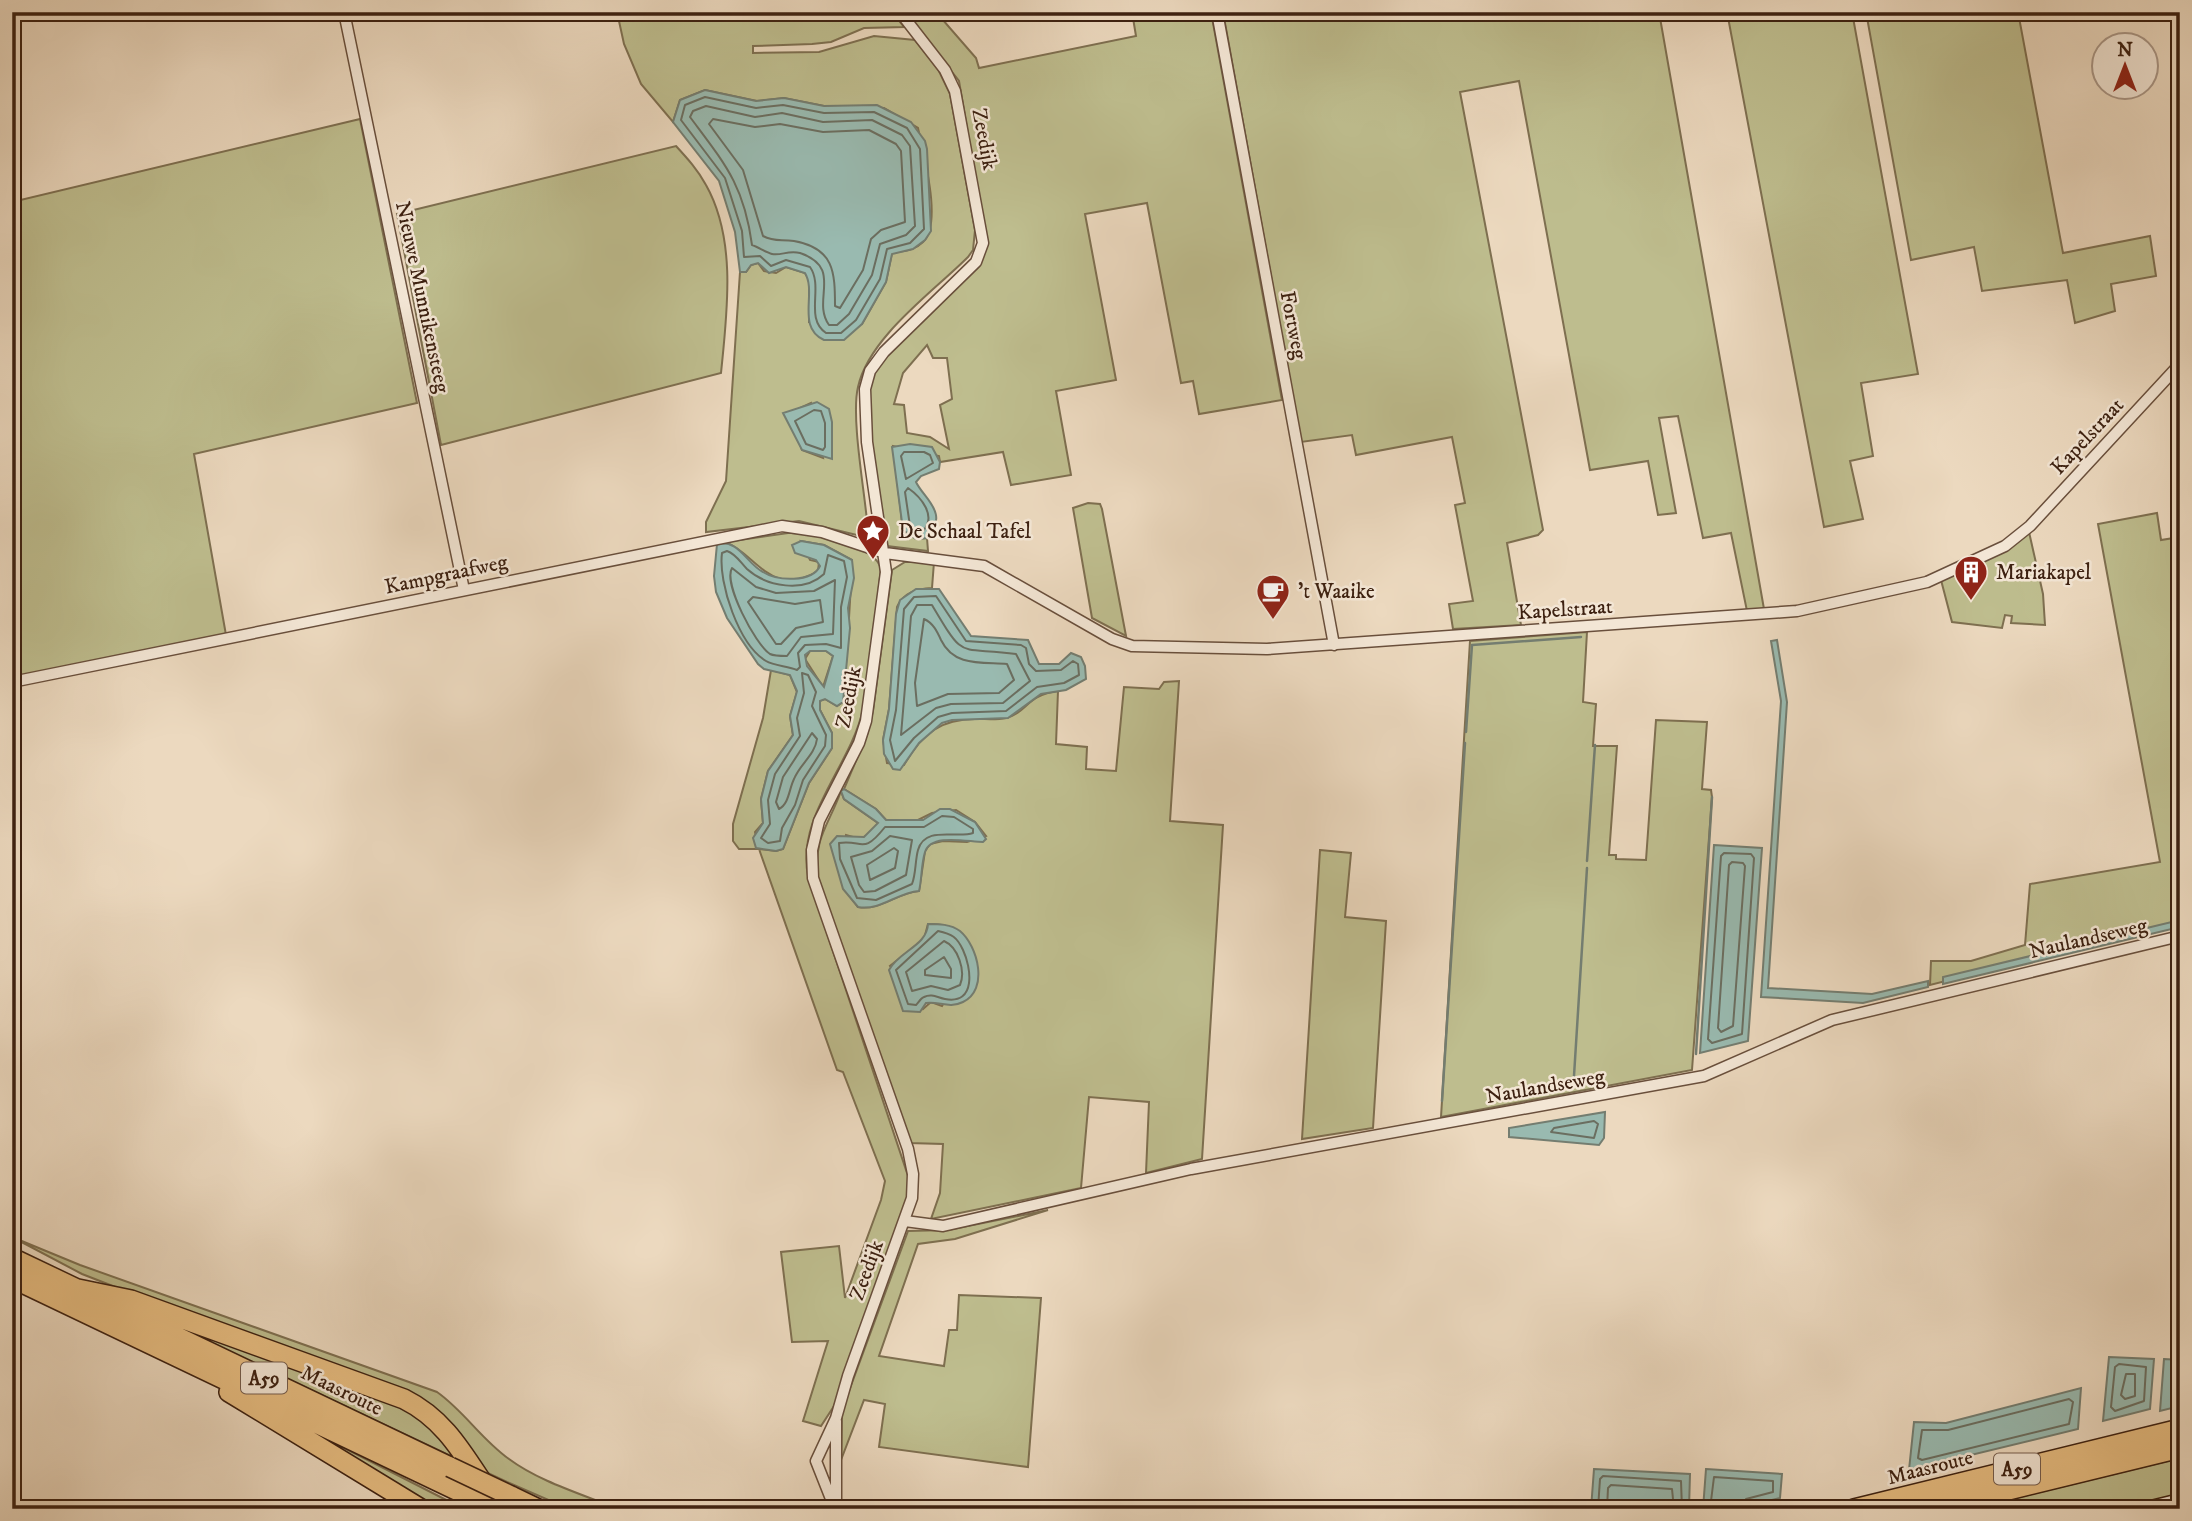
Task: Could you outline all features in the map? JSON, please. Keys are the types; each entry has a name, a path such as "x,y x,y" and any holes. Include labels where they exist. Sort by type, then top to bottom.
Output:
{"highway":[{"name":"Maasroute","path":"12,1258 450,1467 502,1505"},
{"name":"Maasroute","path":"12,1278 465,1495 502,1505 538,1509"},
{"name":"A59","path":"78,1289 131,1300 410,1402 449,1432 502,1505"},
{"name":"A59","path":"192,1364 245,1404 421,1509"},
{"name":"Maasroute","path":"1854,1509 2180,1429"},
{"name":"Maasroute","path":"1931,1509 2180,1448"}],"main road":[{"path":"2147,1509 2180,1501"}],"street":[{"name":"Nieuwe Munnikensteeg","path":"344,12 464,590"},
{"name":"Zeedijk","path":"836,1509 816,1461 836,1418 848,1376 905,1221 914,1186 911,1159 826,919 812,865 819,821 859,743 866,721 886,572 866,442 864,389 870,371 884,352 976,262 983,243 955,91 945,69 900,12"},
{"name":"Fortweg","path":"1217,12 1334,645"},
{"name":"Kapelstraat","path":"885,553 984,566 1112,639 1132,646 1267,649 1762,616 1806,610 1927,582 2005,546 2020,535 2180,364"},
{"name":"Kampgraafweg","path":"12,682 782,526 822,532 885,553"},
{"name":"Naulandseweg","path":"905,1221 943,1226 965,1223 1191,1170 1704,1076 1832,1020 2180,936"},
{"name":"Zeedijk","path":"836,1418 836,1509"},
{"path":"12,1504 26,1509"}],"shaded area":[{"path":"617,12 892,12 904,27 864,28 831,42 753,46 753,53 819,52 874,36 915,40 937,67 950,94 975,230 973,250 888,333 864,368 858,387 856,416 867,521 865,537 799,521 706,532 706,522 726,481 740,272 746,272 751,265 758,263 764,271 776,273 786,267 805,273 809,280 809,322 862,324 886,282 892,253 916,247 929,233 932,204 918,128 884,108 824,106 784,98 757,101 705,90 680,100 673,122 641,84 624,44","holes":["811,403 823,458 802,450 789,413"]},
{"path":"905,12 936,12 976,58 979,68 1136,36 1132,12 1211,12 1282,400 1199,414 1193,381 1181,383 1147,203 1085,214 1116,380 1056,391 1071,475 1011,485 1003,452 940,462 939,456 893,446 903,530 916,539 927,538 928,551 887,546 867,410 868,390 880,359 979,262 986,241 959,81","holes":["927,345 933,358 947,358 952,399 940,405 949,449 930,437 907,433 904,405 894,404 903,373"]},
{"path":"1223,12 1659,12 1764,609 1747,611 1731,533 1703,538 1678,416 1659,418 1676,513 1658,515 1648,461 1590,470 1519,81 1460,92 1543,530 1538,535 1507,543 1521,625 1453,629 1449,604 1473,601 1455,505 1465,503 1452,437 1356,455 1352,435 1301,442"},
{"path":"1727,12 1852,12 1918,374 1861,383 1873,456 1850,461 1863,519 1824,527"},
{"path":"1866,12 2018,12 2063,253 2150,236 2156,276 2111,284 2115,311 2075,323 2067,280 1982,291 1974,247 1911,260"},
{"path":"360,119 417,403 194,454 226,635 12,679 12,202"},
{"path":"676,146 706,185 716,206 722,229 726,253 727,302 721,373 441,445 397,214"},
{"path":"1088,503 1100,504 1102,509 1126,636 1092,618 1073,508"},
{"path":"2157,513 2161,540 2180,537 2180,922 1930,985 1931,961 1971,961 2025,945 2030,884 2160,862 2098,524"},
{"path":"2029,532 2043,594 2045,625 2011,623 2012,616 2005,615 2002,628 1952,622 1941,580 2001,553"},
{"path":"788,533 826,537 855,546 876,560 881,569 863,709 848,751 826,791 810,832 806,854 808,876 908,1176 908,1200 834,1406 821,1426 803,1421 828,1341 792,1342 781,1252 839,1246 845,1298 881,1200 885,1181 843,1072 837,1070 759,849 783,849 809,783 832,748 832,733 820,710 819,701 825,699 837,706 843,702 852,560 824,545 801,541 810,560 819,562 818,571 802,578 788,580 766,572 725,542"},
{"path":"905,562 934,562 932,588 912,592 903,598 897,607 889,709 883,740 887,763 904,765 926,736 944,725 965,719 1006,718 1019,712 1039,696 1058,691 1056,744 1087,747 1086,769 1116,771 1124,687 1159,689 1164,682 1179,681 1170,821 1223,825 1202,1159 1146,1173 1149,1102 1089,1097 1081,1188 931,1219 940,1193 943,1144 909,1143 818,877 817,864 823,832 841,791 844,799 878,823 870,834 860,839 846,835 843,881 858,907 874,906 919,891 925,851 930,844 943,841 967,842 986,836 975,822 956,810 932,813 916,821 886,820 876,809 844,789 867,735 873,711 892,570","holes":["928,924 951,928 961,935 973,954 942,1006 931,1002 923,1009 890,966 924,939"]},
{"path":"1587,632 1583,702 1596,704 1593,746 1617,746 1609,855 1616,855 1616,859 1646,860 1656,720 1707,722 1702,789 1711,790 1712,797 1692,1070 1441,1117 1470,641"},
{"path":"810,651 826,651 833,656 823,687 805,659"},
{"path":"771,670 790,675 797,692 790,716 793,735 768,771 761,799 763,823 755,832 759,849 739,849 733,841 733,824 763,718"},
{"path":"1320,850 1351,853 1345,917 1386,921 1373,1128 1302,1139"},
{"path":"1048,1210 955,1239 918,1244 879,1356 944,1366 949,1330 957,1330 959,1295 1041,1298 1028,1467 879,1447 885,1404 864,1400 841,1460 842,1410 908,1231 948,1230"},
{"path":"12,1237 80,1265 437,1392 499,1451 521,1467 548,1481 618,1509 569,1509 507,1482 477,1468 450,1429 200,1320 82,1274"},
{"path":"150,1314 353,1385 428,1421 455,1458"},
{"path":"297,1424 464,1509 428,1509"},
{"path":"2180,1458 2180,1495 2119,1509 1970,1509"}],"water":[{"path":"705,90 756,101 784,98 824,106 877,105 911,122 925,141 931,231 925,240 913,249 892,254 886,282 862,324 844,340 824,340 811,327 805,273 786,267 769,273 758,263 751,265 746,272 740,272 735,232 719,181 673,122 680,100"},
{"path":"817,402 829,409 832,422 832,459 802,450 783,413"},
{"path":"910,444 932,447 940,462 939,469 921,476 916,482 936,514 933,529 927,538 916,539 903,530 892,447"},
{"path":"801,541 824,545 852,560 854,578 848,608 850,628 843,702 837,706 825,699 820,701 820,710 832,733 832,748 809,783 783,849 776,851 756,848 753,838 763,823 761,799 768,771 793,735 790,716 797,691 790,675 764,669 758,664 727,618 716,592 714,576 717,544 725,543 737,548 757,568 769,575 794,579 816,572 820,566 816,560 795,553 792,545","holes":["810,651 826,651 833,656 824,687 807,666 805,655"]},
{"path":"916,589 939,589 971,636 1028,640 1039,664 1059,664 1071,653 1081,657 1086,679 1066,690 1041,694 1008,718 952,720 942,723 919,743 900,770 893,769 884,754 883,740 889,709 896,614 900,600"},
{"path":"1777,640 1787,702 1768,988 1872,994 1928,981 1928,987 1863,1003 1761,997 1781,701 1771,641"},
{"path":"844,789 876,809 886,820 923,820 940,809 950,809 975,822 986,839 983,842 934,842 925,852 919,891 874,906 858,907 843,889 830,844 837,836 864,837 878,823 844,799 841,791"},
{"path":"1714,845 1762,848 1748,1041 1700,1053"},
{"path":"2180,920 2180,927 1943,984 1943,977"},
{"path":"928,924 953,927 966,938 976,957 976,988 971,996 958,1004 926,1003 920,1012 903,1011 889,970 923,938"},
{"path":"1605,1112 1604,1138 1599,1145 1509,1137 1509,1128"},
{"path":"2109,1357 2154,1359 2150,1409 2103,1421"},
{"path":"2164,1359 2180,1360 2180,1406 2160,1411"},
{"path":"2081,1388 2078,1429 1909,1470 1914,1422 1946,1423"},
{"path":"1594,1469 1690,1474 1689,1509 1591,1509"},
{"path":"1706,1469 1782,1474 1780,1498 1736,1509 1703,1509"}],"waterway":[{"path":"1466,732 1472,645 1581,637"},
{"path":"1442,1101 1465,743"},
{"path":"1587,861 1595,745"},
{"path":"1696,1054 1712,797"},
{"path":"1574,1076 1587,868"}],"place":[{"name":"De Schaal Tafel","path":"873,561"},
{"name":"Mariakapel","path":"1971,602"},
{"name":"'t Waaike","path":"1273,621"}]}
